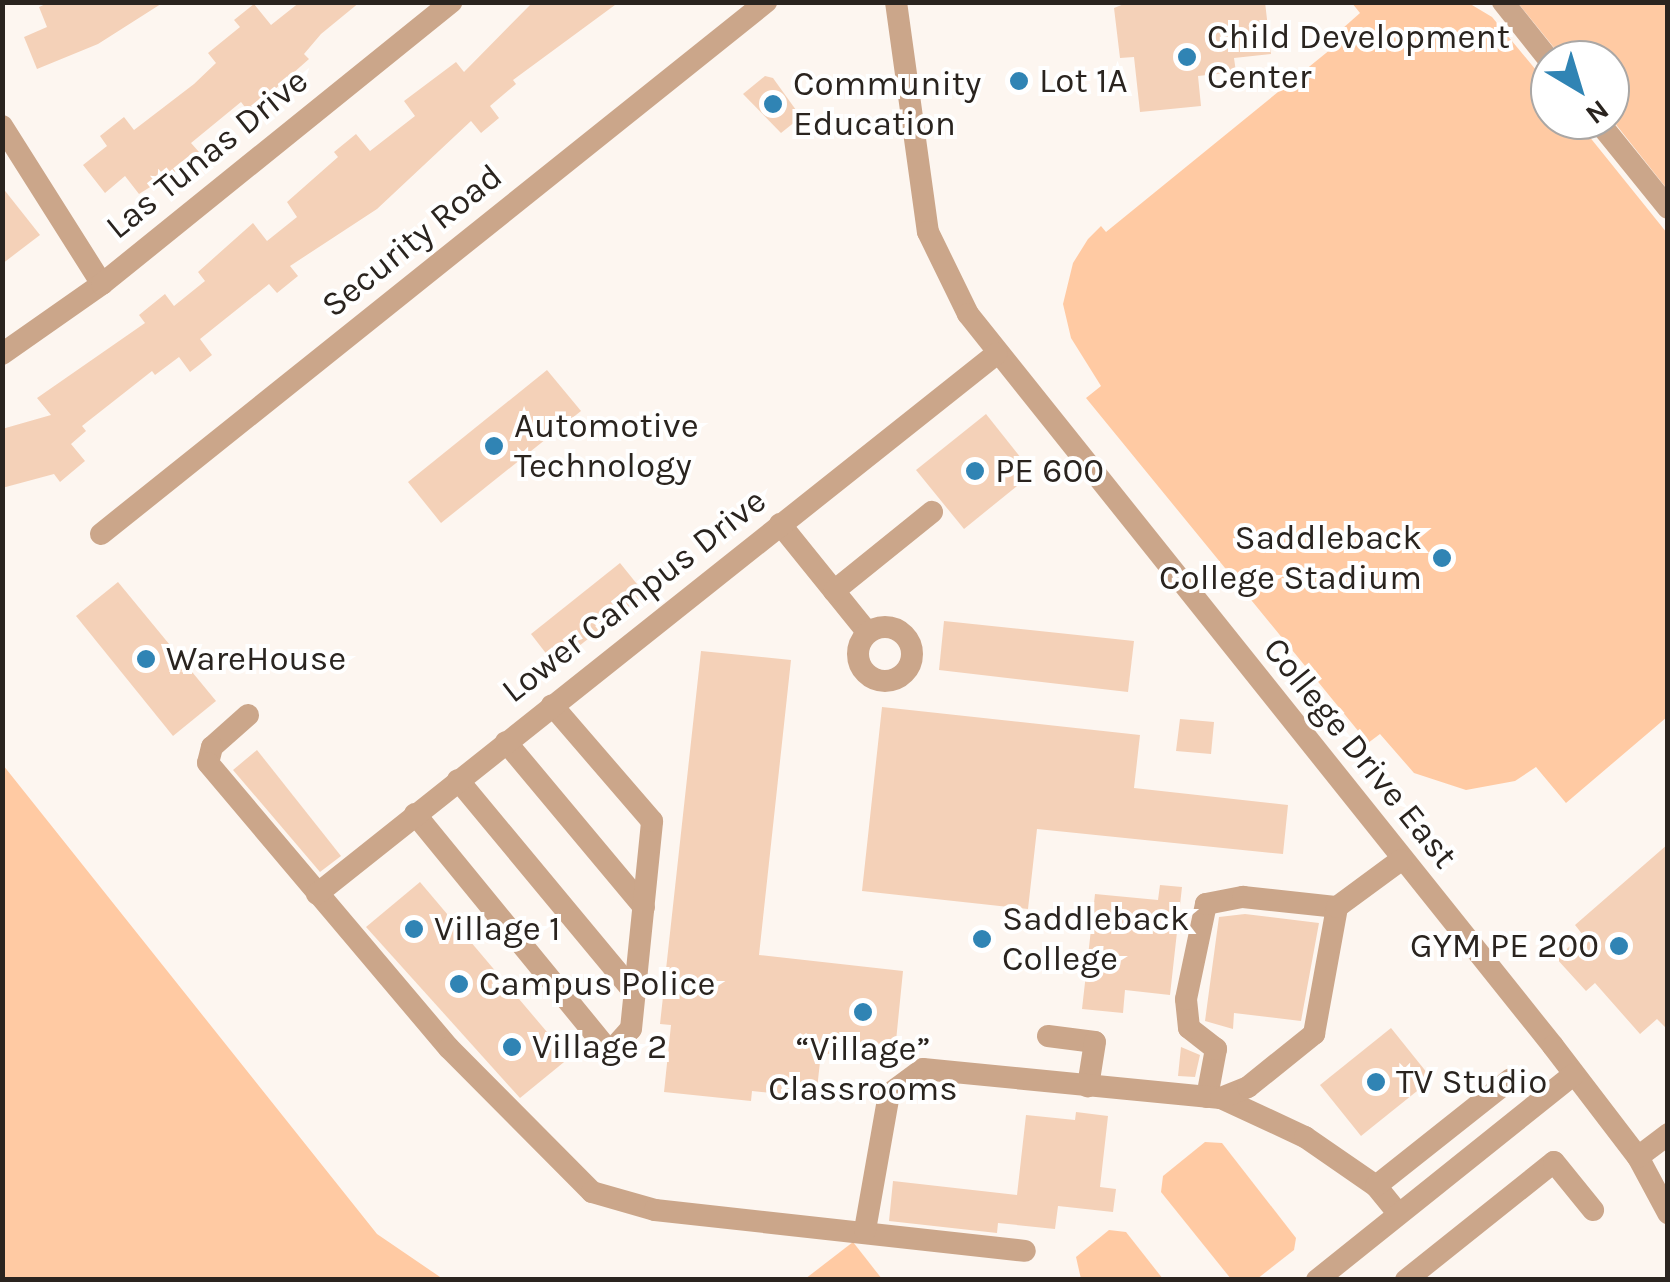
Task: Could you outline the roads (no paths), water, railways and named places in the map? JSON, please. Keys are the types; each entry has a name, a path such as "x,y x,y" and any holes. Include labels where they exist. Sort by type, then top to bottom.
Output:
{"street":[{"name":"Las Tunas Drive","path":"2,354 102,284 452,2"},
{"name":"Security Road","path":"102,534 766,2"},
{"name":"College Drive East","path":"896,2 928,232 996,354 1574,1074 1638,1157 1668,1213"},
{"path":"1503,2 1533,40"},
{"path":"2,126 102,284"},
{"path":"1613,140 1668,208"},
{"name":"Lower Campus Drive","path":"318,894 996,354"},
{"path":"834,591 932,512"},
{"path":"780,524 868,632"},
{"path":"415,814 604,1052 631,1029 652,821 577,726 552,706"},
{"path":"248,715 212,747 208,763 449,1048 592,1192 654,1210 865,1230 1025,1251"},
{"path":"506,742 644,908"},
{"path":"458,780 635,993"},
{"path":"1214,1097 1248,1087 1314,1034 1337,908 1401,860"},
{"path":"1214,1097 1216,1049 1190,1028 1186,999 1206,904 1243,897 1337,908"},
{"path":"1048,1036 1095,1042 1088,1086"},
{"path":"865,1230 889,1094 923,1069 1214,1097 1304,1137 1376,1186 1397,1212"},
{"path":"1317,1280 1397,1212 1574,1074"},
{"path":"1376,1186 1511,1080"},
{"path":"1638,1157 1668,1134"},
{"path":"1406,1280 1554,1162 1593,1210"}],"place":[{"name":"Child Development Center","path":"1187,57"},
{"name":"Lot 1A","path":"1019,81"},
{"name":"Community Education","path":"773,104"},
{"name":"Automotive Technology","path":"494,446"},
{"name":"PE 600","path":"975,471"},
{"name":"Saddleback College Stadium","path":"1442,558"},
{"name":"WareHouse","path":"146,659"},
{"name":"Village 1","path":"414,929"},
{"name":"Saddleback College","path":"982,939"},
{"name":"GYM PE 200","path":"1619,946"},
{"name":"Campus Police","path":"459,984"},
{"name":"“Village” Classrooms","path":"863,1012"},
{"name":"Village 2","path":"512,1047"},
{"name":"TV Studio","path":"1376,1082"}]}
